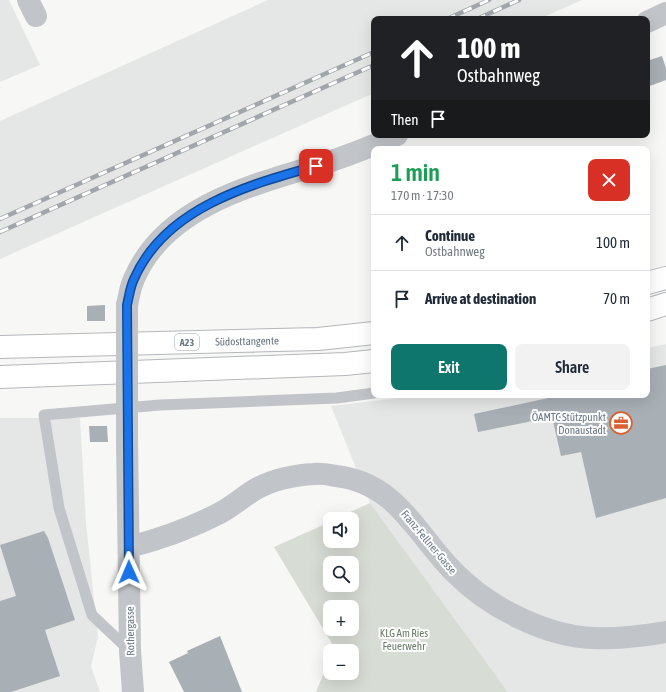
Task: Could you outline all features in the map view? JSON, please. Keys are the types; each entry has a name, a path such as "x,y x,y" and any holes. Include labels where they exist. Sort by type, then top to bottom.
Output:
{"highway":[{"path":"650,282 666,278"},
{"path":"650,309 666,304"},
{"name":"Südosttangente","path":"0,347 318,339 371,333"},
{"path":"0,377 299,366 371,361"}],"street":[{"path":"650,21 666,13"},
{"name":"Rothergasse","path":"372,146 390,138"},
{"name":"Rothergasse","path":"133,692 130,651 127,305 133,280 143,260 157,242 171,228 189,215 216,201 267,180 358,152 371,146"},
{"name":"Franz-Fellner-Gasse","path":"129,548 178,533 222,512 257,489 286,477 317,474 346,477 379,490 404,511 454,572 480,595 511,614 545,629 591,638 632,637 666,632"}],"lane":[{"path":"130,651 92,615 59,508 44,414 160,404 337,398 371,393"}],"shaded area":[{"path":"0,0 9,0 40,65 0,82"},
{"path":"268,0 582,0 546,16 371,16 371,94 0,259 0,121"},
{"path":"666,344 666,692 508,692 370,503 331,406 399,398 650,398 650,347"},
{"path":"0,418 80,418 86,523 98,637 91,666 100,692 0,692"}],"green space":[{"name":"KLG Am Ries Feuerwehr","path":"370,503 508,692 316,692 323,675 323,680 359,680 359,644 332,644 327,636 359,636 359,600 323,600 323,629 274,547 323,525 323,548 359,548 359,512 350,512"}],"building":[{"path":"662,56 666,68 666,80 650,86 650,60"},
{"path":"105,305 105,321 87,321 87,306"},
{"name":"ÖAMTC Stützpunkt Donaustadt","path":"666,365 666,498 596,518 581,452 561,456 552,417 478,432 474,414 548,398 650,398 650,368"},
{"path":"89,426 107,426 108,442 90,442"},
{"path":"44,531 48,538 75,620 45,630 60,676 11,692 0,692 0,601 16,596 0,545"},
{"path":"220,636 242,692 184,692 169,662 188,653 187,651"}],"railway":[{"path":"454,16 489,0"},
{"path":"484,16 519,0"},
{"path":"0,219 371,53"},
{"path":"0,232 371,66"}],"place":[{"name":"ÖAMTC Stützpunkt Donaustadt","path":"621,423"}],"route":[{"path":"129,572 127,305 133,280 143,260 157,242 171,228 189,215 223,198 267,180 316,166"}]}
